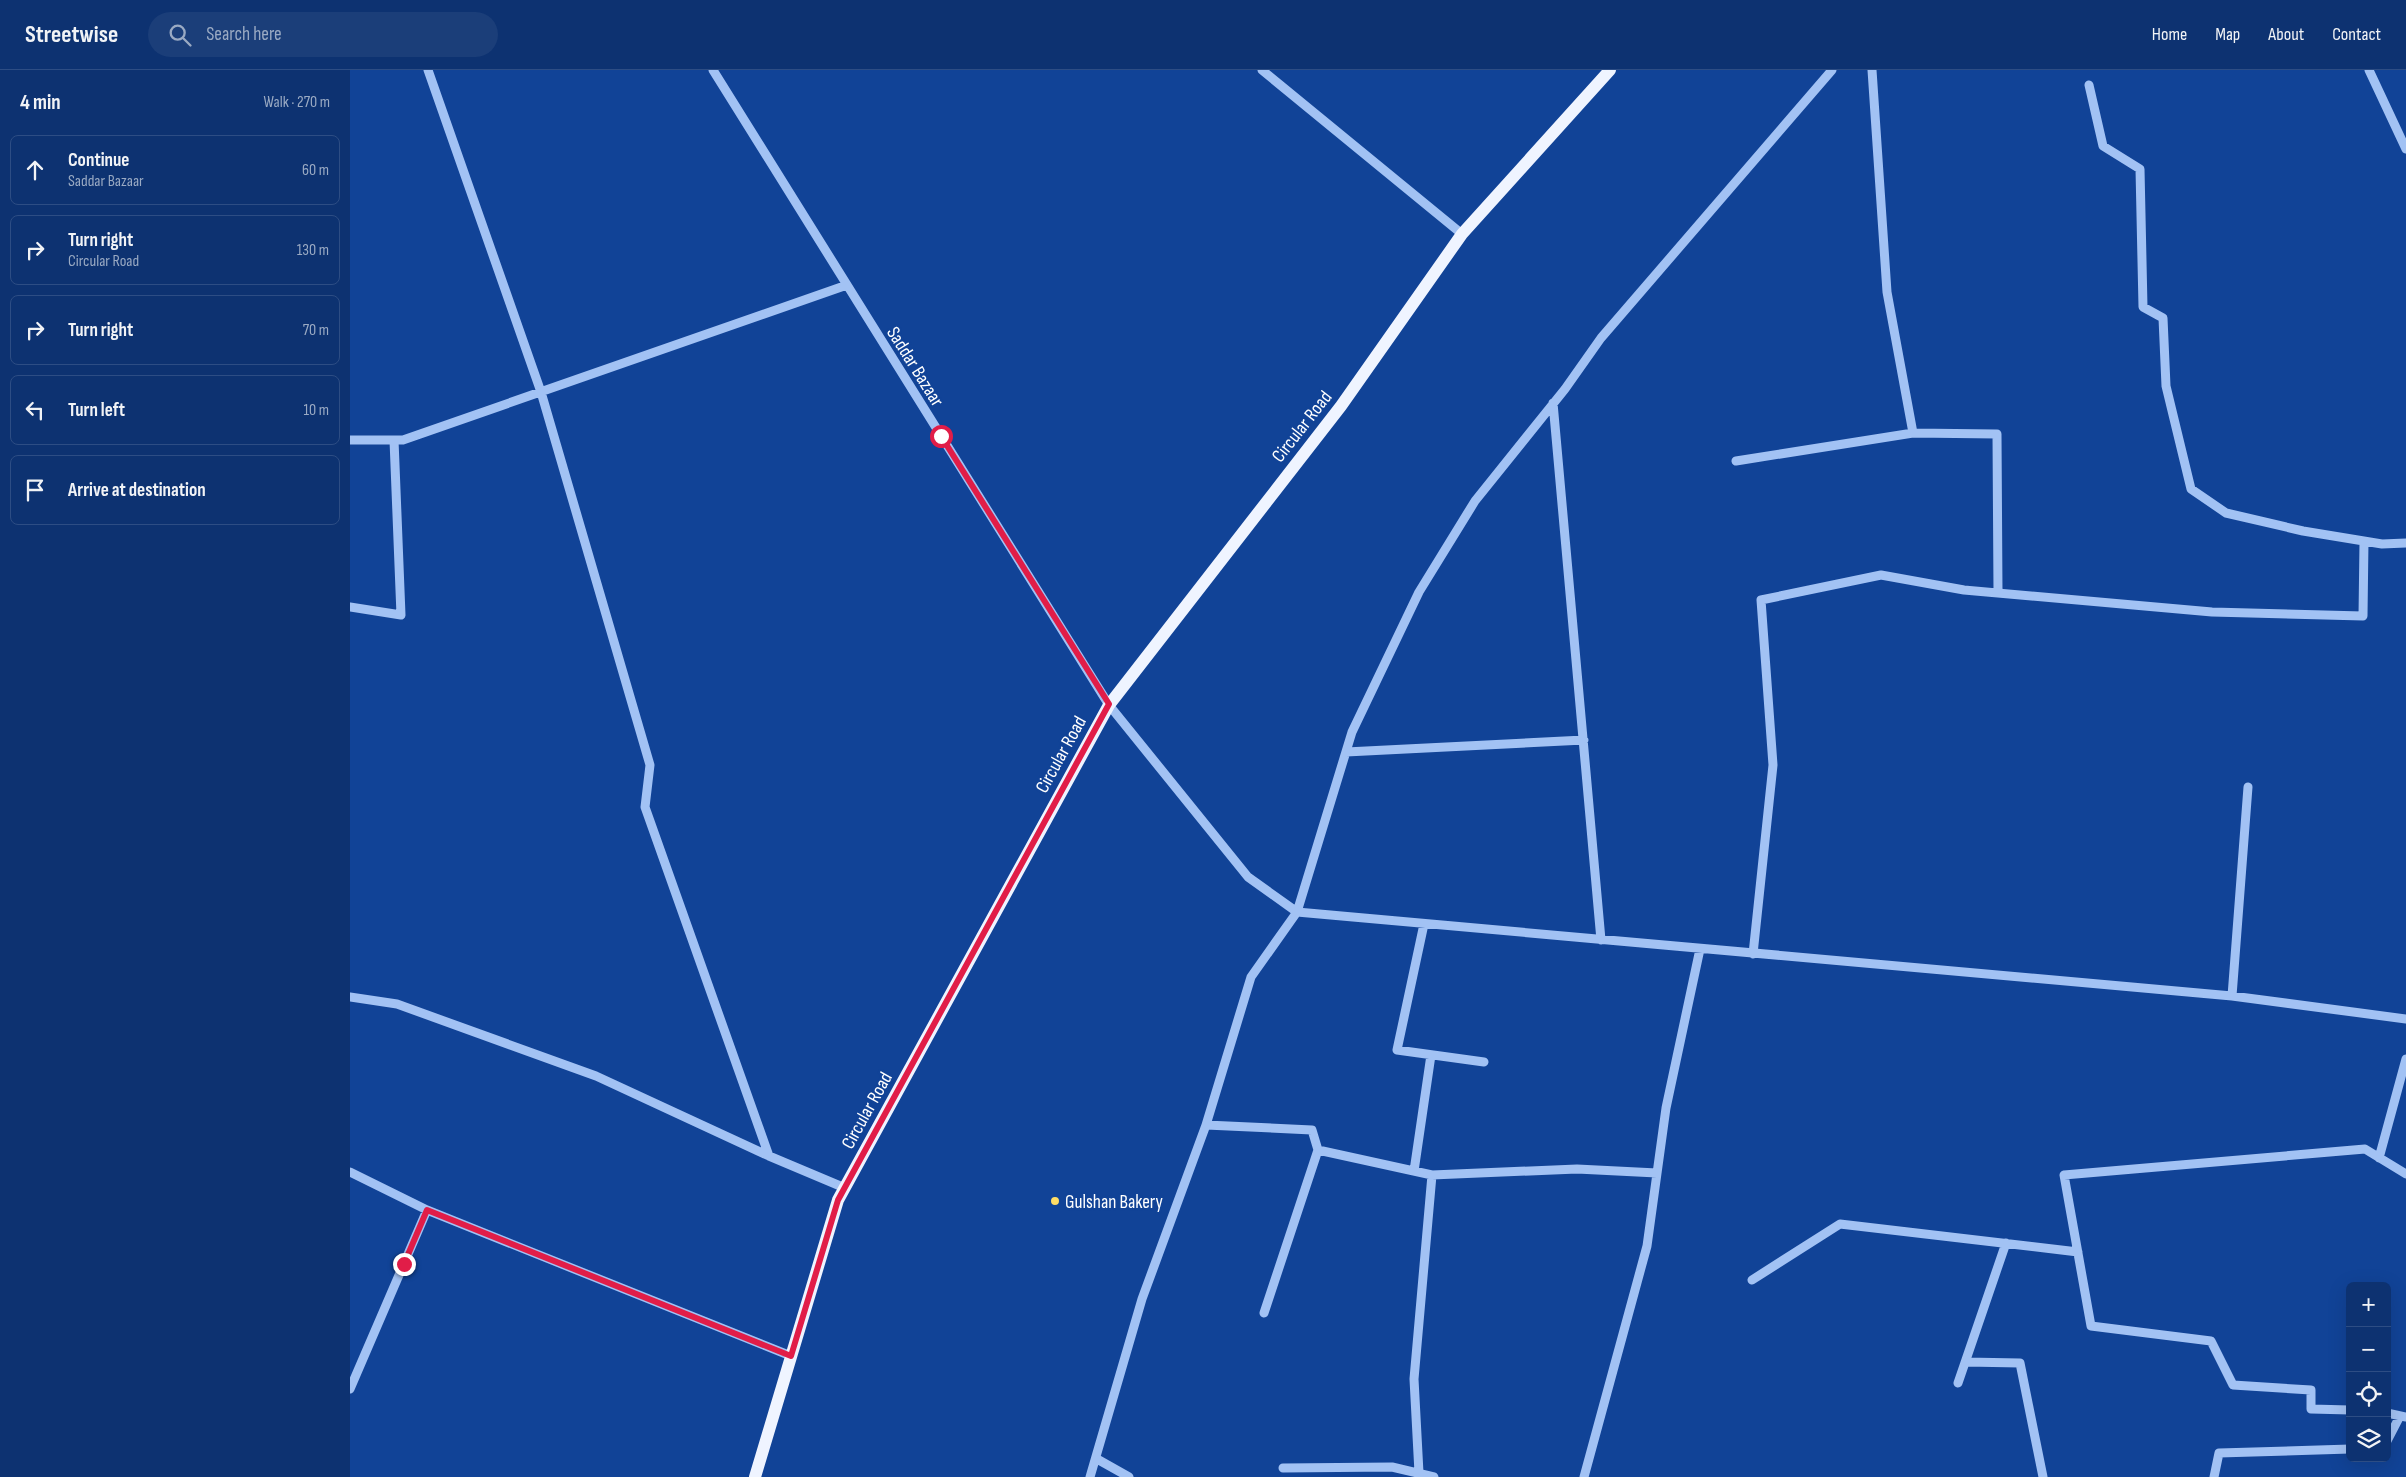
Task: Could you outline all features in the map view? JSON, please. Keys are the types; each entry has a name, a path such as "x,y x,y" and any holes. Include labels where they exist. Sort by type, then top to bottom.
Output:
{"main road":[{"name":"Circular Road","path":"755,1477 838,1200 1109,704 1341,406 1462,234 1610,70"}],"street":[{"path":"428,70 541,392 650,765 645,807 769,1156"},
{"name":"Saddar Bazaar","path":"713,70 1109,704 1248,877 1297,912"},
{"path":"1262,70 1462,234"},
{"path":"1090,1477 1097,1459 1142,1299 1206,1125 1251,977 1297,912 1352,732 1419,592 1475,501 1553,403 1601,338 1832,70"},
{"path":"1872,70 1887,292 1913,433"},
{"path":"2369,70 2406,149"},
{"path":"2089,85 2103,146 2140,168 2143,307 2163,318 2166,386 2191,489 2226,513 2303,531 2382,544 2406,543"},
{"path":"350,440 403,440 847,285"},
{"path":"1553,403 1601,940"},
{"path":"1736,461 1913,433 1997,434 1998,592"},
{"path":"350,607 401,615 394,440"},
{"path":"1753,954 1773,765 1761,600 1881,575 1964,590 2212,612 2363,616 2364,541"},
{"path":"1346,752 1584,740"},
{"path":"2232,996 2248,787"},
{"path":"1297,912 2232,996 2406,1019"},
{"path":"1424,924 1397,1050 1484,1062"},
{"path":"1584,1477 1647,1246 1666,1108 1700,949"},
{"path":"350,998 396,1004 596,1076 769,1156 845,1188"},
{"path":"1414,1170 1432,1055"},
{"path":"2379,1158 2406,1058"},
{"path":"1206,1125 1312,1130 1318,1150 1264,1313"},
{"path":"2346,1410 2311,1410 2311,1390 2232,1385 2211,1341 2091,1326 2064,1176 2364,1149 2406,1174"},
{"path":"1318,1150 1432,1175 1577,1169 1657,1173"},
{"path":"350,1172 427,1210 791,1356"},
{"path":"1419,1473 1414,1379 1432,1175"},
{"path":"350,1389 427,1210"},
{"path":"1752,1280 1840,1224 2078,1252"},
{"path":"1958,1383 2006,1244"},
{"path":"1966,1362 2020,1363 2043,1477"},
{"path":"2391,1435 2403,1416"},
{"path":"2214,1477 2219,1453 2346,1449"},
{"path":"1097,1459 1129,1477"},
{"path":"1283,1468 1392,1467 1434,1477"}],"place":[{"name":"Gulshan Bakery","path":"1055,1201"}],"route":[{"path":"404,1264 427,1210 791,1356 838,1200 1109,704 941,436"}]}
